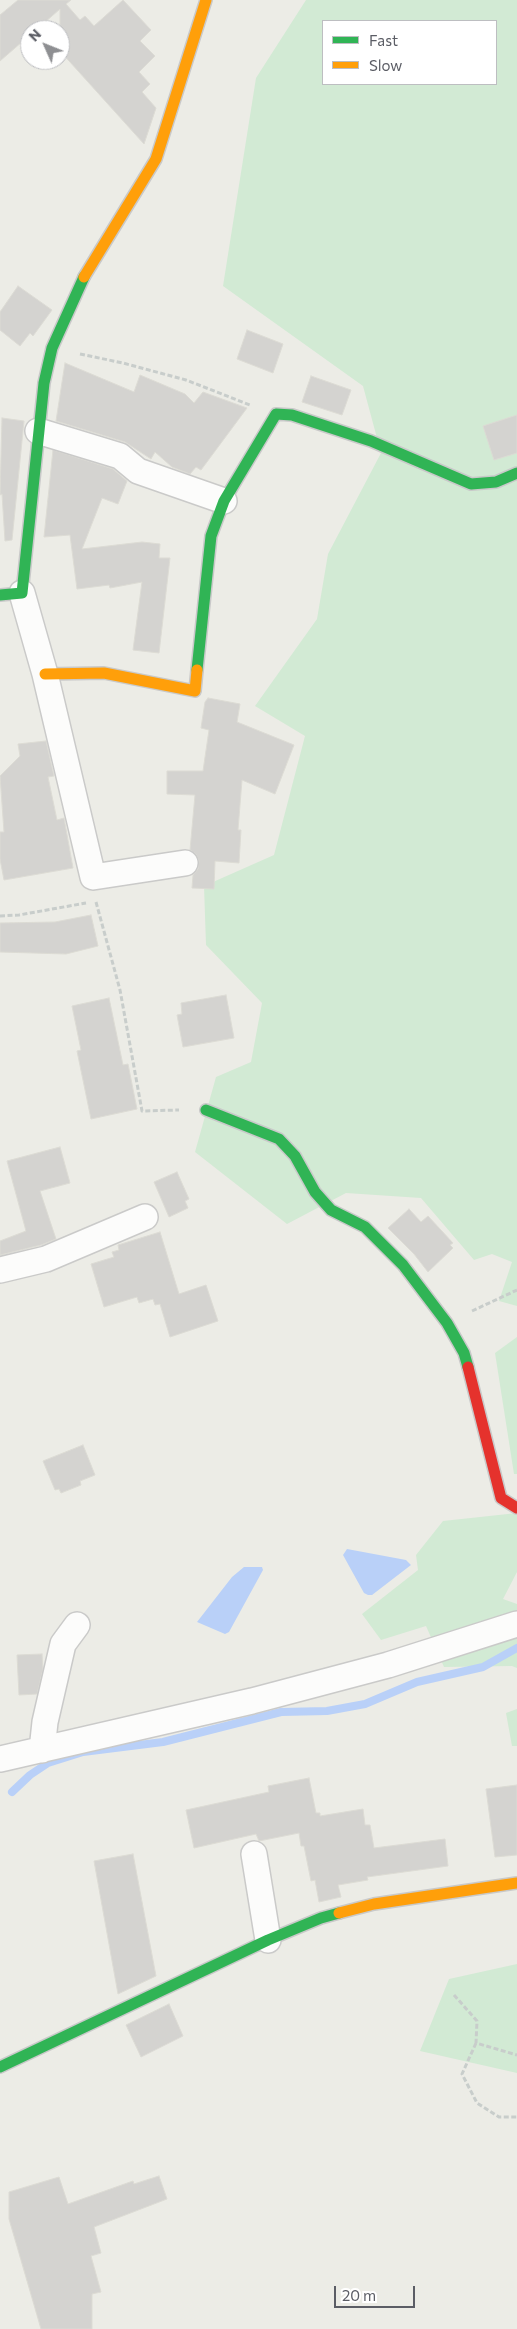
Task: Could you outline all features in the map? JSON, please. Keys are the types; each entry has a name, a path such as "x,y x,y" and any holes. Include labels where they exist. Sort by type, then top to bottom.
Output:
{"street":[{"path":"185,863 93,877 45,674 11,594 38,431 44,382 52,348 86,272 156,159 206,0"},
{"path":"45,674 104,673 195,690 211,536 224,501 276,414 292,415 371,441 441,474 471,484 496,482 517,473"},
{"path":"38,431 120,456 138,471 224,501"},
{"path":"206,1110 279,1139 295,1156 315,1192 331,1210 365,1227 403,1264 447,1322 464,1353 501,1498 517,1508"},
{"path":"0,1270 46,1258 145,1217"},
{"path":"0,1759 252,1700 388,1665 517,1624"},
{"path":"42,1750 45,1722 63,1644 77,1625"},
{"path":"254,1854 268,1940"},
{"path":"0,2067 268,1940 321,1918 374,1904 517,1883"}],"path":[{"path":"52,348 123,363 186,380 276,414"},
{"path":"0,916 19,916 96,901 120,990 142,1110 206,1110"},
{"path":"447,1322 517,1290"},
{"path":"454,1995 477,2021 476,2043 462,2074 477,2103 499,2117 517,2117"},
{"path":"476,2043 517,2055"}],"green space":[{"path":"306,0 517,0 517,1306 499,1301 512,1262 492,1254 474,1260 421,1198 346,1193 287,1224 195,1152 216,1077 251,1062 262,1003 206,945 204,886 274,855 305,736 255,706 317,619 328,554 381,453 363,386 223,286 256,78"},
{"path":"517,1337 517,1474 514,1474 495,1353"},
{"path":"517,1513 517,1572 503,1599 517,1604 517,1668 512,1666 444,1667 426,1626 381,1640 362,1614 418,1570 416,1555 443,1521"},
{"path":"517,1709 517,1746 512,1746 506,1713"},
{"path":"517,1964 517,2073 420,2051 449,1979"}],"water":[{"path":"347,1549 406,1560 411,1565 372,1595 368,1595 364,1593 343,1555"},
{"path":"244,1567 262,1567 263,1570 229,1632 225,1634 197,1622 232,1577"}],"building":[{"path":"18,0 71,0 66,4 80,20 85,16 94,26 123,0 151,30 140,41 155,56 139,72 150,84 142,92 156,108 144,144 70,62 70,20 60,20 60,9 47,20 20,20 20,44 0,61 0,15"},
{"path":"18,286 52,310 33,336 30,333 20,346 0,330 0,312"},
{"path":"247,330 283,344 273,373 237,359"},
{"path":"65,363 134,392 140,375 185,394 194,403 203,392 247,408 201,470 196,467 190,474 172,467 155,452 151,459 125,442 56,421"},
{"path":"311,376 351,390 342,415 302,402"},
{"path":"517,415 517,453 494,460 483,426"},
{"path":"2,418 24,421 12,540 5,541 2,494 0,495"},
{"path":"53,450 113,469 127,481 118,504 102,498 82,549 142,542 160,544 159,558 170,558 159,653 133,650 142,582 110,588 109,585 77,589 70,535 44,537"},
{"path":"208,698 240,704 237,722 294,745 275,794 242,780 238,830 241,830 239,863 215,861 214,889 192,888 193,875 198,869 199,861 196,854 190,850 195,795 167,794 167,771 203,771 209,730 201,728 205,702"},
{"path":"46,741 54,776 48,777 57,820 64,818 73,868 4,880 0,859 0,832 4,832 0,776 20,756 18,744"},
{"path":"91,915 98,946 66,954 0,952 0,923 55,922"},
{"path":"226,995 234,1038 183,1047 177,1015 182,1014 181,1003"},
{"path":"109,998 123,1065 128,1064 137,1109 91,1119 77,1051 81,1050 72,1006"},
{"path":"60,1147 70,1183 40,1191 56,1239 41,1245 0,1255 0,1241 26,1231 7,1161"},
{"path":"177,1172 189,1199 185,1201 188,1208 169,1217 154,1182"},
{"path":"409,1209 421,1222 428,1216 453,1243 450,1245 453,1248 428,1272 414,1254 388,1228"},
{"path":"160,1232 179,1294 206,1285 218,1321 170,1337 160,1304 155,1305 153,1299 139,1303 137,1297 104,1307 91,1264 114,1257 112,1252 119,1250 118,1245"},
{"path":"83,1445 95,1475 80,1481 81,1485 61,1493 59,1489 55,1490 43,1461"},
{"path":"42,1654 43,1669 37,1694 19,1695 17,1655"},
{"path":"309,1778 316,1813 320,1813 320,1816 363,1809 365,1825 370,1825 374,1848 445,1839 448,1866 367,1877 368,1880 338,1885 341,1897 319,1902 315,1880 311,1881 304,1846 301,1846 299,1833 259,1841 256,1834 194,1848 186,1810 269,1792 268,1786"},
{"path":"517,1785 517,1855 495,1857 486,1789"},
{"path":"133,1854 156,1976 118,1994 94,1861"},
{"path":"169,2004 183,2036 141,2057 126,2025"},
{"path":"159,2176 167,2199 94,2227 101,2253 91,2256 101,2292 92,2294 92,2329 41,2329 9,2219 9,2192 59,2177 68,2204 133,2181 134,2184"}],"waterway":[{"path":"12,1792 30,1775 48,1763 83,1752 163,1742 281,1712 327,1711 365,1704 417,1682 483,1667 517,1648"}],"traffic: fast":[{"path":"0,595 22,593 44,383 52,348 84,277"},
{"path":"197,670 211,536 224,501 276,414 292,415 371,441 471,484 496,482 517,473"},
{"path":"206,1110 279,1139 295,1156 315,1192 331,1210 365,1227 403,1265 447,1323 464,1353 468,1367"},
{"path":"0,2067 268,1940 321,1918 339,1913"}],"traffic: slow":[{"path":"84,277 156,159 206,0"},
{"path":"45,674 104,673 195,691 197,670"},
{"path":"339,1913 374,1904 517,1883"}],"traffic: jam":[{"path":"468,1367 501,1498 517,1508"}]}
